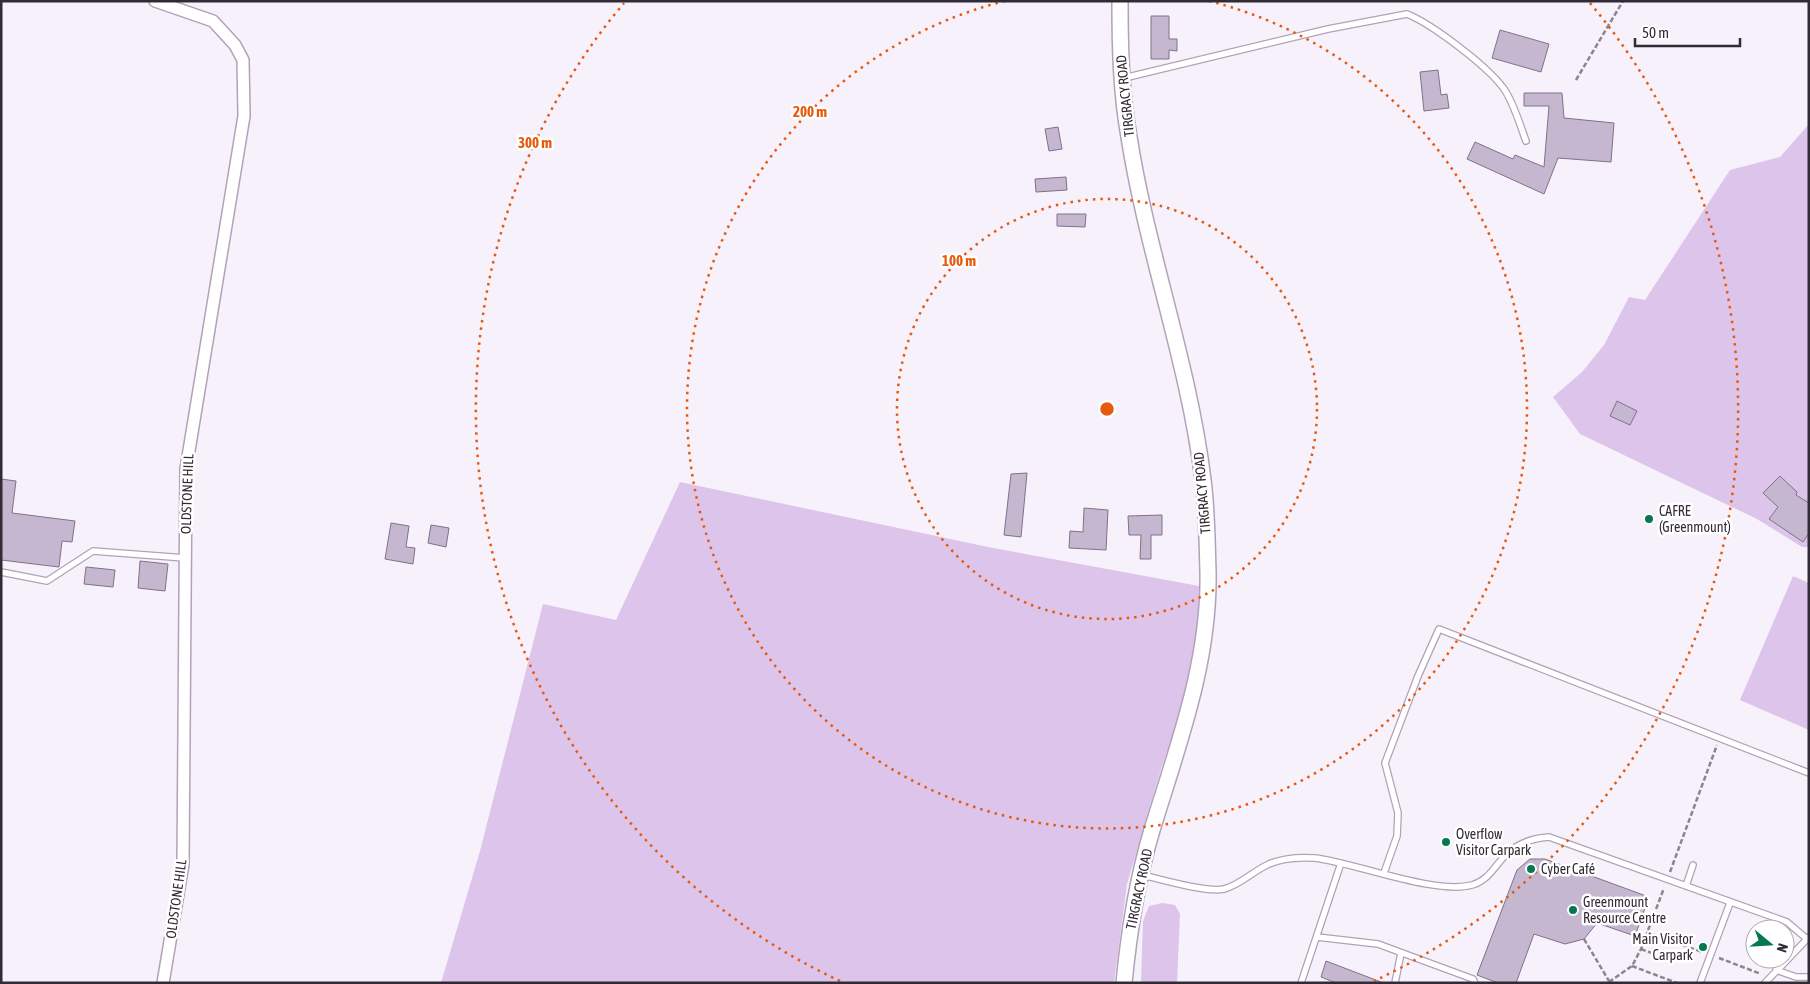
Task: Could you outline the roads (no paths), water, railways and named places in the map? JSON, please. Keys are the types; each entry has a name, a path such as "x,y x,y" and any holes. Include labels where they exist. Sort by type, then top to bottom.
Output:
{"street":[{"name":"OLDSTONE HILL","path":"155,1 213,21 235,45 243,60 244,116 186,469 183,864 163,983"},
{"name":"TIRGRACY ROAD","path":"1120,1 1122,79 1134,165 1203,482 1208,610 1202,654 1182,738 1140,875 1129,933 1124,983"}],"lane":[{"path":"1122,79 1328,29 1407,14 1442,36 1478,63 1494,78 1505,90 1526,142"},
{"path":"1,572 49,581 92,551 185,558"},
{"path":"1384,873 1397,836 1398,812 1385,763 1418,676 1439,629 1809,773"},
{"path":"1140,875 1222,890 1234,885 1268,864 1292,858 1315,858 1442,886 1472,885 1489,876 1508,852 1530,839 1549,837 1787,922 1808,938 1765,983"},
{"path":"1301,983 1341,863"},
{"path":"1686,886 1693,865"},
{"path":"1700,983 1730,903"},
{"path":"1317,936 1368,942 1473,979 1475,983"},
{"path":"1395,983 1401,953"},
{"path":"1776,970 1796,977 1809,977"}],"place":[{"name":"CAFRE (Greenmount)","path":"1649,519"},
{"name":"Overflow Visitor Carpark","path":"1446,842"},
{"name":"Cyber Café","path":"1531,869"},
{"name":"Greenmount Resource Centre","path":"1573,910"},
{"name":"Main Visitor Carpark","path":"1703,947"}]}
